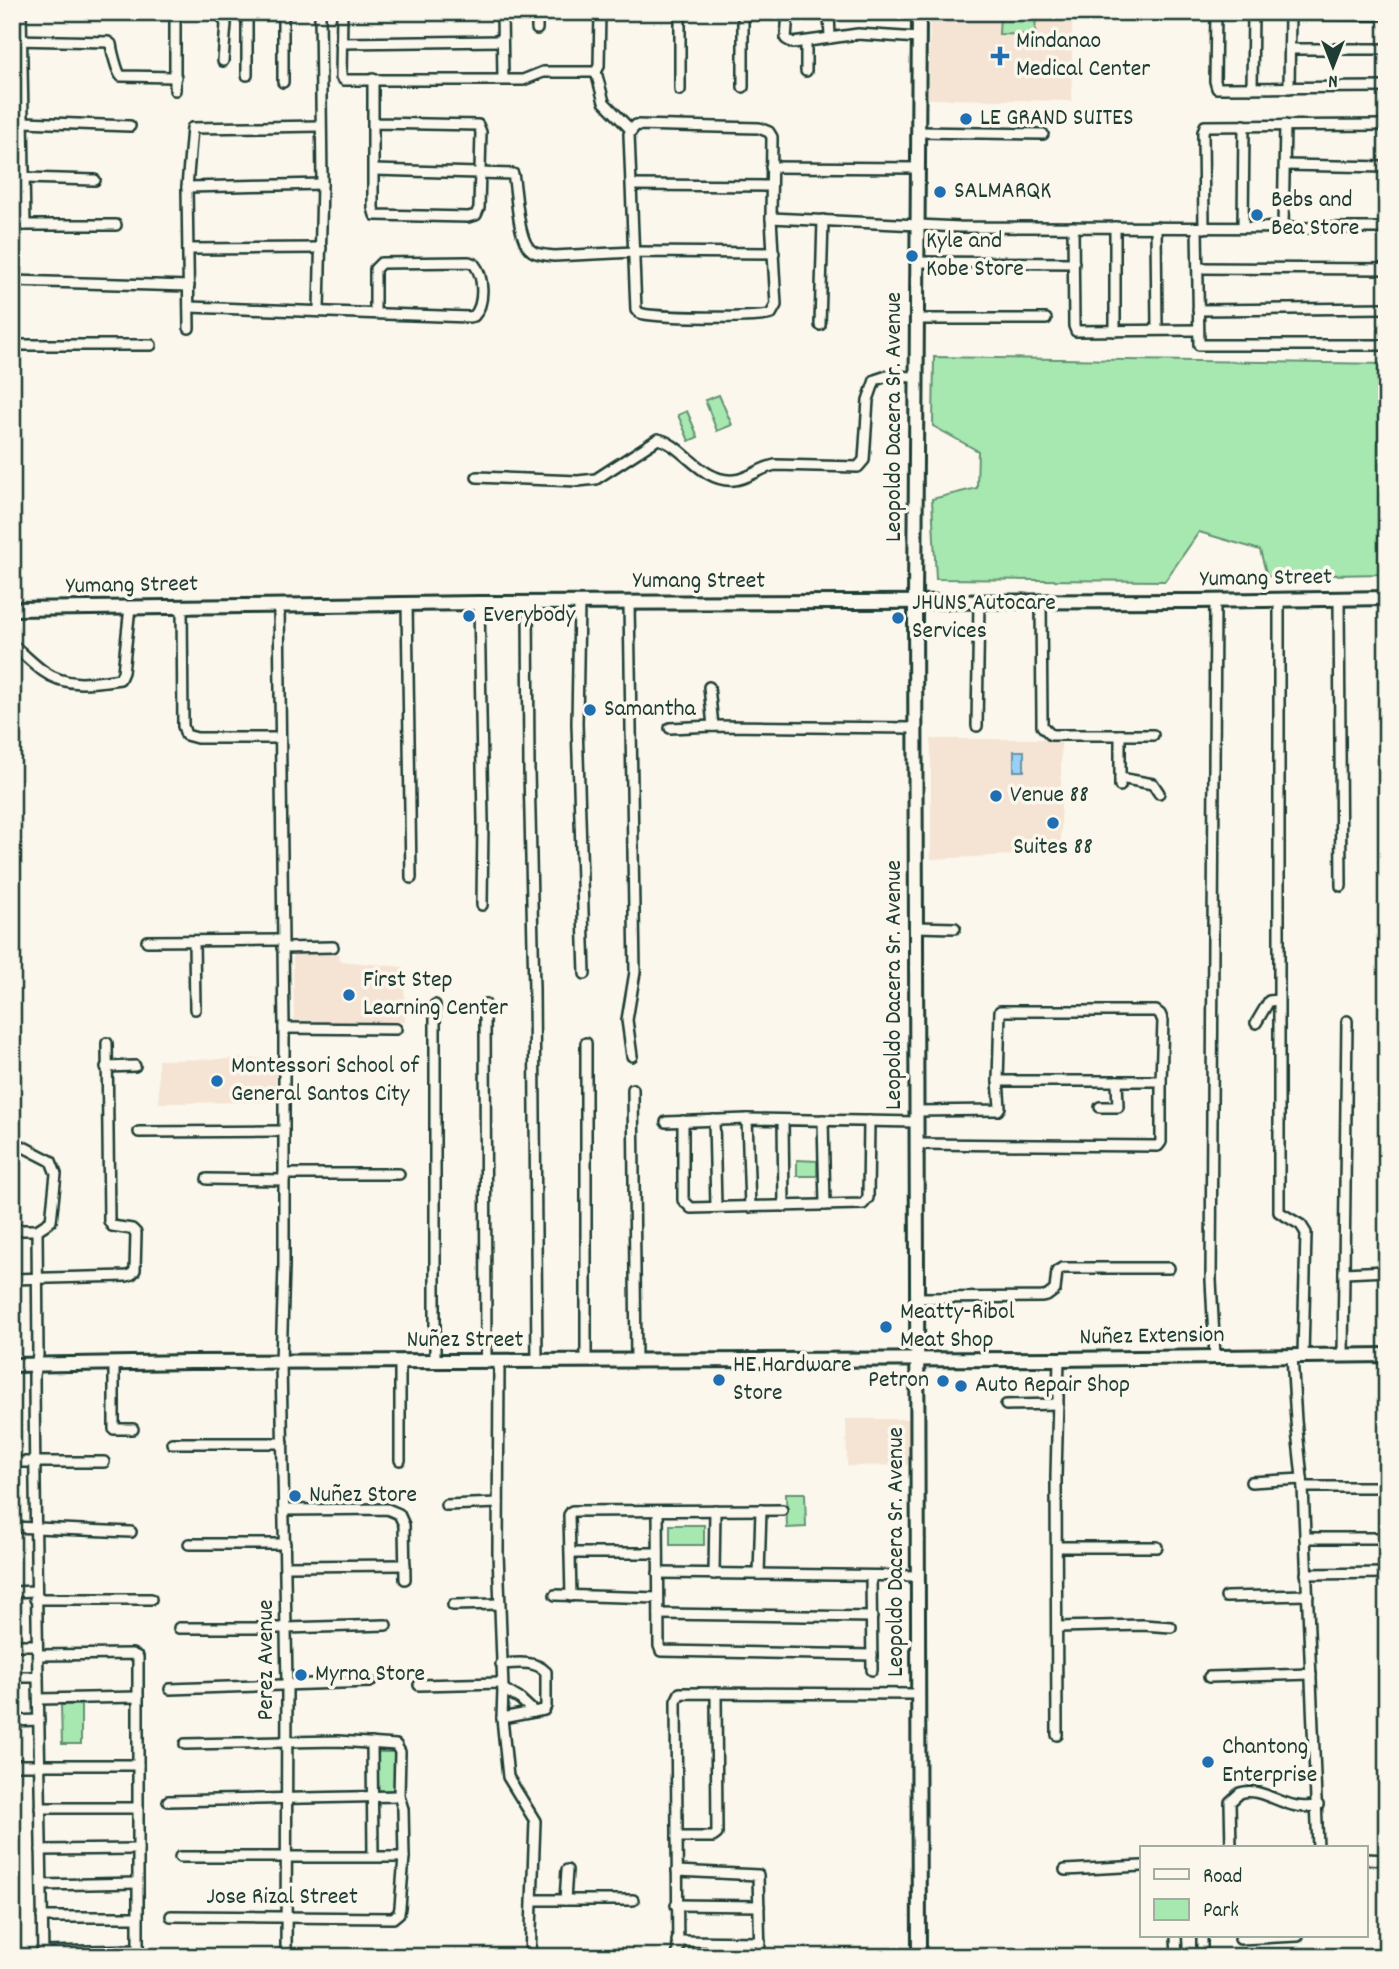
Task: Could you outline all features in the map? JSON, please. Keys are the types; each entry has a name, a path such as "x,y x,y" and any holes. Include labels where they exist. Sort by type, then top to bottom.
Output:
{"main road":[{"name":"Leopoldo Dacera Sr. Avenue","path":"919,12 915,603 919,1957"},
{"name":"Yumang Street","path":"12,610 407,603 915,603 1387,598"},
{"name":"Nuñez Extension","path":"917,1358 1387,1355"},
{"name":"Nuñez Street","path":"12,1365 917,1358"}],"street":[{"path":"21,12 17,40 24,122 25,225"},
{"path":"175,12 175,90"},
{"path":"223,61 226,24 223,18 226,12"},
{"path":"247,12 247,75"},
{"path":"283,12 283,82"},
{"path":"319,310 320,12"},
{"path":"342,12 342,79 530,79 543,72 596,72"},
{"path":"502,12 503,79"},
{"path":"537,12 537,29"},
{"path":"600,12 599,66 596,72 604,102 631,130 635,307 640,313 760,317 771,314 776,305 771,218 772,138 764,129 636,125 631,130"},
{"path":"680,12 680,90"},
{"path":"743,12 743,87"},
{"path":"788,12 788,41 806,42 858,34 919,38"},
{"path":"828,12 830,38"},
{"path":"1216,12 1215,84 1220,89 1387,87"},
{"path":"1252,88 1253,12"},
{"path":"1289,88 1290,13 1387,15"},
{"path":"17,40 108,42 121,76 176,77"},
{"path":"341,43 502,41"},
{"path":"806,42 806,71"},
{"path":"1290,50 1387,49"},
{"path":"373,79 374,213 383,217 472,217 478,212 481,132 476,123 375,122"},
{"path":"24,122 130,126"},
{"path":"1387,125 1208,125 1203,128 1198,268 1198,342 1203,346 1387,345"},
{"path":"1243,227 1244,125"},
{"path":"1283,227 1284,125"},
{"path":"189,328 187,187 192,128 320,127"},
{"path":"918,132 1043,134"},
{"path":"1284,166 1387,167"},
{"path":"771,167 917,168"},
{"path":"374,170 513,174 523,240 532,251 554,256 634,252 774,253"},
{"path":"25,178 95,180"},
{"path":"187,187 321,184"},
{"path":"632,185 771,187"},
{"path":"771,218 917,225 1073,228 1387,228"},
{"path":"821,325 823,220"},
{"path":"12,225 116,225"},
{"path":"1115,227 1115,331"},
{"path":"1156,227 1157,329"},
{"path":"1073,228 1074,329 1198,330"},
{"path":"188,248 321,248"},
{"path":"189,307 319,310 402,316 474,316 480,304 480,273 474,264 469,262 381,263 375,269 375,313"},
{"path":"917,262 1073,263"},
{"path":"1198,268 1387,269"},
{"path":"12,281 189,286"},
{"path":"1198,310 1387,308"},
{"path":"916,320 1046,320"},
{"path":"12,345 151,345"},
{"path":"477,477 578,481 596,479 658,439 666,441 692,463 716,478 725,480 743,478 761,467 775,465 858,467 864,460 868,400 875,380 887,376 916,377"},
{"path":"1339,599 1341,886"},
{"path":"1279,600 1279,1212 1301,1225 1306,1233 1297,1356 1318,1846"},
{"path":"1197,601 1215,618"},
{"path":"1215,601 1211,1280 1215,1357"},
{"path":"977,726 979,602"},
{"path":"1041,602 1042,726 1051,735 1153,735"},
{"path":"407,603 411,878"},
{"path":"478,603 482,905"},
{"path":"528,603 537,1362"},
{"path":"579,603 577,723 585,974"},
{"path":"629,604 635,972 627,1020 632,1056"},
{"name":"Perez Avenue","path":"279,605 284,1028 281,1363 287,1684 286,1957"},
{"path":"12,646 59,681 74,684 120,679 123,673 130,607"},
{"path":"182,607 183,726 186,735 197,738 280,738"},
{"path":"709,687 713,726"},
{"path":"670,728 713,726 915,729"},
{"path":"1120,735 1120,782 1153,783 1159,793"},
{"path":"916,927 955,928"},
{"path":"147,941 333,947"},
{"path":"194,941 195,1009"},
{"path":"1256,1023 1269,1001 1279,1000"},
{"path":"485,1004 502,1718 508,1777 536,1821 530,1957"},
{"path":"435,1005 435,1362"},
{"path":"666,1122 747,1119 869,1121 998,1110 1000,1010 1160,1014 1163,1021 1161,1142 1158,1146 916,1144"},
{"path":"1343,1355 1347,1021"},
{"path":"284,1028 396,1029"},
{"path":"12,1279 127,1276 135,1269 136,1233 132,1229 112,1226 109,1221 107,1042"},
{"path":"586,1043 586,1362"},
{"path":"106,1067 135,1066"},
{"path":"998,1081 1161,1081"},
{"path":"1100,1107 1118,1107 1117,1081"},
{"path":"633,1089 636,1361"},
{"path":"747,1119 750,1207"},
{"path":"714,1120 716,1207"},
{"path":"783,1120 785,1206"},
{"path":"823,1120 825,1205"},
{"path":"684,1121 683,1200 691,1208 859,1205 868,1198 869,1121"},
{"path":"139,1132 284,1130"},
{"path":"12,1141 51,1161 55,1168 52,1217 48,1224 37,1230 12,1230"},
{"path":"207,1179 399,1174"},
{"path":"37,1230 38,1355 34,1375 34,1527 43,1954 138,1954 138,1662 135,1655 38,1656"},
{"path":"917,1298 1042,1297 1055,1290 1057,1271 1062,1268 1169,1268"},
{"path":"1344,1273 1387,1271"},
{"path":"1057,1735 1055,1672 1059,1359"},
{"path":"400,1362 400,1460"},
{"path":"114,1363 114,1429 133,1429"},
{"path":"1006,1405 1058,1404"},
{"path":"172,1443 283,1443"},
{"path":"12,1462 104,1462"},
{"path":"1251,1482 1387,1488"},
{"path":"446,1505 498,1503"},
{"path":"284,1510 393,1511 402,1518 404,1525 405,1579"},
{"path":"714,1574 715,1510"},
{"path":"759,1574 761,1510"},
{"path":"571,1596 569,1515 572,1511 782,1510"},
{"path":"658,1511 659,1646 664,1653 872,1655"},
{"path":"12,1527 131,1532"},
{"path":"1305,1538 1387,1538"},
{"path":"189,1544 285,1544"},
{"path":"1058,1547 1157,1547"},
{"path":"571,1553 658,1553"},
{"path":"286,1566 405,1565"},
{"path":"658,1573 918,1576"},
{"path":"1306,1574 1387,1573"},
{"path":"871,1576 872,1670"},
{"path":"12,1591 35,1595 151,1599"},
{"path":"555,1595 659,1598"},
{"path":"1226,1597 1308,1595"},
{"path":"453,1605 499,1604"},
{"path":"659,1614 872,1617"},
{"path":"179,1628 386,1625"},
{"path":"1057,1627 1143,1625 1171,1628"},
{"path":"12,1645 37,1645"},
{"path":"501,1664 532,1664 545,1670 546,1706 541,1711 502,1718"},
{"path":"1209,1677 1311,1674"},
{"path":"12,1677 38,1677"},
{"path":"170,1689 370,1682"},
{"path":"419,1685 502,1686 534,1712"},
{"path":"678,1957 676,1698 680,1693 918,1694"},
{"path":"677,1837 713,1838 717,1834 716,1693"},
{"path":"39,1699 138,1697"},
{"path":"12,1720 39,1720"},
{"path":"372,1743 373,1856"},
{"path":"180,1857 404,1857 403,1809 399,1796 399,1749 393,1744 186,1744"},
{"path":"12,1765 138,1765"},
{"path":"1231,1846 1230,1802 1240,1793 1257,1792 1276,1801 1297,1806 1318,1805"},
{"path":"168,1801 399,1796"},
{"path":"40,1808 138,1808"},
{"path":"41,1850 138,1849"},
{"name":"Jose Rizal Street","path":"171,1916 393,1918 399,1913 404,1857"},
{"path":"1368,1860 1387,1860"},
{"path":"1065,1870 1140,1866"},
{"path":"565,1900 567,1870"},
{"path":"677,1871 755,1874 760,1883 760,1957"},
{"path":"41,1885 138,1883"},
{"path":"533,1900 633,1900"},
{"path":"676,1905 760,1906"},
{"path":"42,1917 138,1917"},
{"path":"1176,1938 1177,1957"},
{"path":"1202,1938 1202,1957"},
{"path":"1240,1939 1259,1938"},
{"path":"677,1941 760,1941"},
{"path":"717,1942 717,1957"}],"shaded area":[{"name":"Mindanao Medical Center","path":"930,12 1072,12 1072,101 928,99"},
{"name":"Venue 88","path":"931,739 1061,739 1061,853 931,859"},
{"name":"First Step Learning Center","path":"293,954 339,954 340,961 404,967 405,1022 294,1023"},
{"name":"Montessori School of General Santos City","path":"276,1058 276,1102 159,1103 158,1060"},
{"path":"846,1419 909,1419 910,1465 847,1466"}],"green space":[{"path":"1000,14 1036,15 1035,35 999,34"},
{"path":"934,357 1387,364 1387,574 1267,576 1260,550 1199,532 1165,581 936,579 932,499 977,488 978,451 933,426"},
{"path":"719,395 732,425 717,431 705,400"},
{"path":"687,411 698,437 689,441 678,415"},
{"path":"797,1160 817,1161 817,1176 797,1176"},
{"path":"786,1493 805,1493 806,1527 787,1528"},
{"path":"670,1525 704,1525 704,1545 670,1545"},
{"path":"61,1705 81,1705 81,1744 62,1744"},
{"path":"376,1752 396,1752 396,1792 376,1792"}],"water":[{"path":"1014,751 1024,751 1024,771 1014,771"}],"place":[{"name":"Mindanao Medical Center","path":"1000,56"},
{"name":"LE GRAND SUITES","path":"966,119"},
{"name":"SALMARQK","path":"940,192"},
{"name":"Bebs and Bea Store","path":"1257,215"},
{"name":"Kyle and Kobe Store","path":"912,256"},
{"name":"Everybody","path":"469,616"},
{"name":"JHUNS Autocare Services","path":"898,618"},
{"name":"Samantha","path":"590,710"},
{"name":"Venue 88","path":"996,796"},
{"name":"Suites 88","path":"1053,823"},
{"name":"First Step Learning Center","path":"349,995"},
{"name":"Montessori School of General Santos City","path":"217,1081"},
{"name":"Meatty-Ribol Meat Shop","path":"886,1327"},
{"name":"HE Hardware Store","path":"719,1380"},
{"name":"Petron","path":"943,1381"},
{"name":"Auto Repair Shop","path":"961,1386"},
{"name":"Nuñez Store","path":"295,1496"},
{"name":"Myrna Store","path":"301,1675"},
{"name":"Chantong Enterprise","path":"1208,1762"}]}
